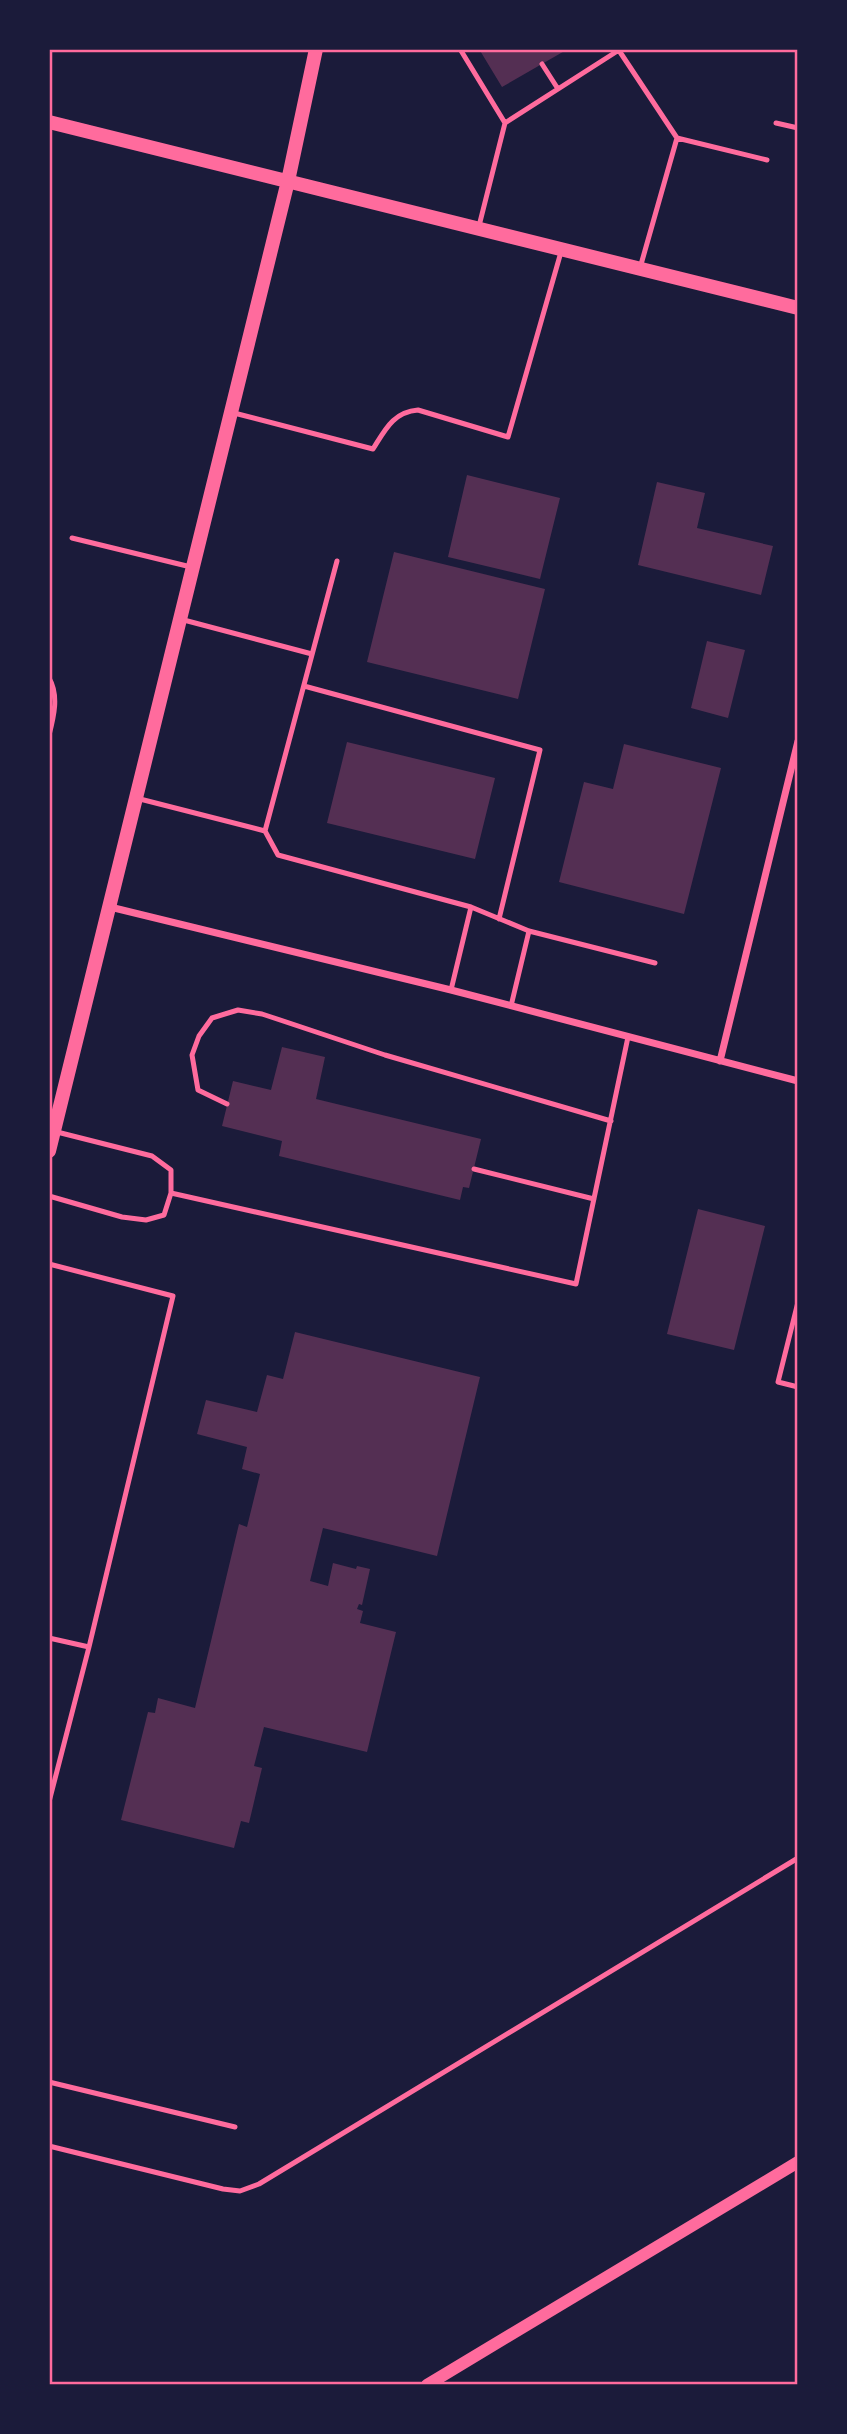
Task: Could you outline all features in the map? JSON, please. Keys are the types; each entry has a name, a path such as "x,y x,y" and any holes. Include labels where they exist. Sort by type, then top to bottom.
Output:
{"main road":[{"path":"49,1151 54,1131 55,1102 109,907 288,181 316,49"},
{"path":"49,122 798,308"}],"street":[{"path":"720,1061 798,741"},
{"path":"109,907 451,990 798,1081"},
{"path":"427,2385 798,2162"}],"lane":[{"path":"460,49 505,123"},
{"path":"479,228 505,123 618,50 677,138 767,160"},
{"path":"542,64 558,89"},
{"path":"776,123 798,128"},
{"path":"640,269 677,138"},
{"path":"231,412 373,449 396,417 406,411 418,410 509,437 562,249"},
{"path":"72,538 192,568"},
{"path":"337,561 265,831 278,855 471,907 529,932 655,963"},
{"path":"180,619 312,654"},
{"path":"49,678 55,703 49,735"},
{"path":"304,686 540,750 499,919"},
{"path":"136,798 265,831"},
{"path":"451,990 471,907"},
{"path":"511,1006 529,932"},
{"path":"227,1104 198,1090 192,1055 199,1036 212,1018 239,1010 262,1013 385,1055 611,1121"},
{"path":"171,1193 576,1284 628,1037"},
{"path":"49,1196 122,1217 145,1220 164,1215 171,1193 171,1170 152,1156 54,1131"},
{"path":"474,1169 594,1199"},
{"path":"49,1264 173,1296 49,1802"},
{"path":"798,1302 778,1382 798,1387"},
{"path":"49,1638 89,1647"},
{"path":"49,2146 223,2189 240,2191 259,2184 798,1858"},
{"path":"49,2082 236,2127"}],"building":[{"path":"479,49 568,49 502,87"},
{"path":"467,475 560,498 540,579 448,557"},
{"path":"657,482 705,493 697,528 773,546 761,595 638,565"},
{"path":"394,552 545,589 518,699 367,662"},
{"path":"707,641 745,650 728,718 691,708"},
{"path":"347,742 495,778 475,859 327,823"},
{"path":"624,744 721,768 684,914 559,882 584,782 613,789"},
{"path":"282,1047 325,1057 316,1099 481,1139 469,1188 463,1187 460,1200 279,1156 282,1141 222,1126 233,1081 271,1090"},
{"path":"698,1209 765,1226 734,1350 667,1334"},
{"path":"295,1332 480,1377 437,1556 323,1528 310,1581 328,1586 333,1563 356,1569 357,1566 370,1569 362,1605 359,1604 357,1609 363,1611 360,1623 396,1632 367,1752 264,1727 254,1766 262,1768 249,1823 241,1821 234,1848 121,1820 148,1712 155,1713 158,1698 195,1708 239,1524 247,1527 260,1474 242,1469 247,1447 197,1434 206,1400 257,1412 267,1375 283,1379"}]}
